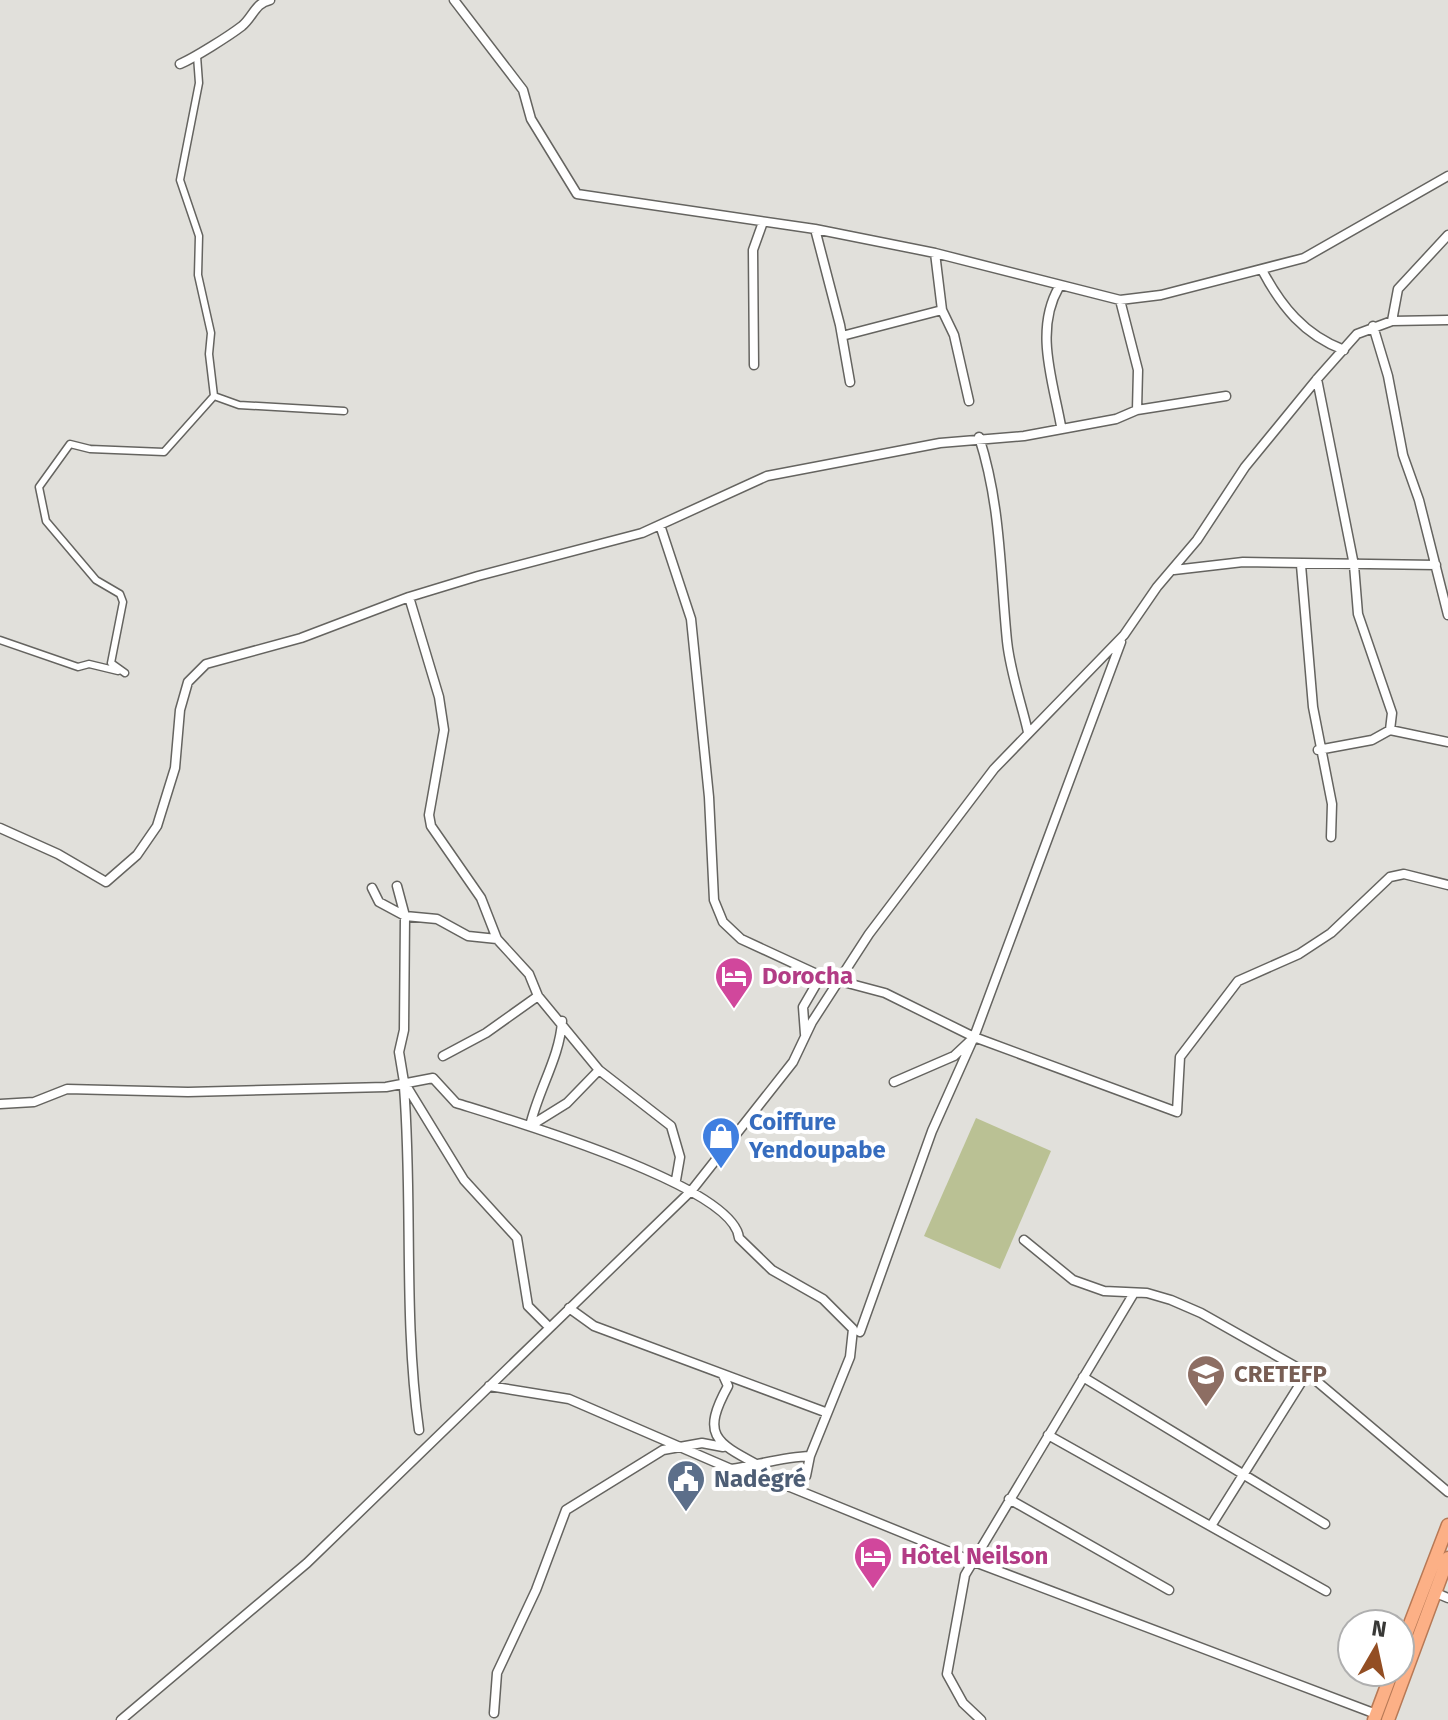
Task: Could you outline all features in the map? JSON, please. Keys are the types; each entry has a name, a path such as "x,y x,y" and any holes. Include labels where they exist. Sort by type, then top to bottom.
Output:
{"highway":[{"path":"1416,1608 1448,1525"},
{"path":"1379,1718 1442,1596 1448,1558"},
{"path":"1379,1718 1387,1688"}],"street":[{"path":"180,64 242,26 261,2 270,0"},
{"path":"454,0 523,90 531,119 577,194 815,229 935,253 1059,287 1120,300 1161,295 1304,258 1448,176"},
{"path":"0,640 78,667 89,664 125,673 111,663 123,602 120,594 96,580 46,521 39,487 70,444 90,449 164,452 214,396 209,354 211,333 198,275 199,236 180,180 199,83 197,56"},
{"path":"754,365 753,250 763,222"},
{"path":"815,229 842,336 850,382"},
{"path":"1392,321 1398,289 1448,235"},
{"path":"935,253 942,310 954,335 969,401"},
{"path":"1262,270 1277,299 1305,329 1344,350"},
{"path":"1059,287 1052,299 1046,345 1061,426"},
{"path":"1120,300 1138,370 1137,410"},
{"path":"842,336 942,310"},
{"path":"121,1720 307,1563 692,1190 793,1062 805,1034 878,921 994,769 1124,635 1174,570 1227,492 1357,334 1392,321 1448,320"},
{"path":"1373,326 1388,376 1403,455 1444,584 1448,615"},
{"path":"1317,379 1354,565 1358,614 1392,713 1390,730"},
{"path":"214,396 239,405 344,411"},
{"path":"0,828 58,854 106,882 137,855 157,826 175,768 180,710 195,672 206,664 301,638 409,597 642,533 767,476 979,437 1024,436 1061,426 1116,419 1137,410 1226,396"},
{"path":"979,437 992,476 1002,550 1007,644 1028,732"},
{"path":"660,525 691,619 709,797 714,900 723,922 741,939 821,976 837,983 885,993 974,1037 1177,1112 1180,1057 1238,981 1299,954 1320,940 1390,877 1404,874 1448,885"},
{"path":"1174,570 1243,562 1436,565"},
{"path":"1301,565 1318,750 1332,804 1331,837"},
{"path":"409,597 439,697 444,730 429,815 431,826 481,898 497,939 529,974 538,996 562,1021 599,1070 671,1126 680,1157 676,1180"},
{"path":"860,1332 932,1131 974,1037 1124,635"},
{"path":"1318,750 1372,740 1390,730 1448,742"},
{"path":"397,886 405,916 404,1030 399,1052 409,1152 406,1208 410,1370 419,1430"},
{"path":"372,888 379,902 405,916 437,919 468,936 497,939"},
{"path":"805,1034 803,1007 821,976"},
{"path":"443,1056 486,1033 538,996"},
{"path":"530,1126 537,1096 561,1041 562,1021"},
{"path":"894,1082 954,1056 974,1037"},
{"path":"530,1126 567,1103 599,1070"},
{"path":"0,1104 34,1102 67,1089 188,1092 386,1087 433,1078 456,1103 530,1126 676,1180 723,1212 738,1228 739,1238 772,1270 823,1299 853,1329 850,1357 825,1412 806,1476 790,1487"},
{"path":"404,1082 464,1180 517,1238 528,1306 549,1327"},
{"path":"1024,1240 1073,1280 1104,1291 1171,1300 1201,1313 1307,1373 1448,1492"},
{"path":"981,1720 963,1703 947,1674 965,1575 1134,1293"},
{"path":"569,1308 594,1326 825,1412"},
{"path":"1211,1526 1307,1373"},
{"path":"723,1375 728,1386 714,1415 714,1432 723,1447"},
{"path":"1083,1377 1325,1524"},
{"path":"489,1386 569,1399 731,1469 790,1487 972,1561 1379,1718"},
{"path":"1048,1435 1326,1591"},
{"path":"494,1713 497,1673 536,1590 566,1510 663,1450 702,1443 723,1447 759,1465"},
{"path":"731,1469 759,1465 782,1457 810,1456"},
{"path":"1009,1499 1169,1590"}],"green space":[{"path":"976,1118 1051,1151 1000,1269 924,1236"}],"place":[{"name":"Dorocha","path":"734,1010"},
{"name":"Coiffure Yendoupabe","path":"721,1170"},
{"name":"CRETEFP","path":"1206,1408"},
{"name":"Nadégré","path":"686,1513"},
{"name":"Hôtel Neilson","path":"873,1590"}]}
